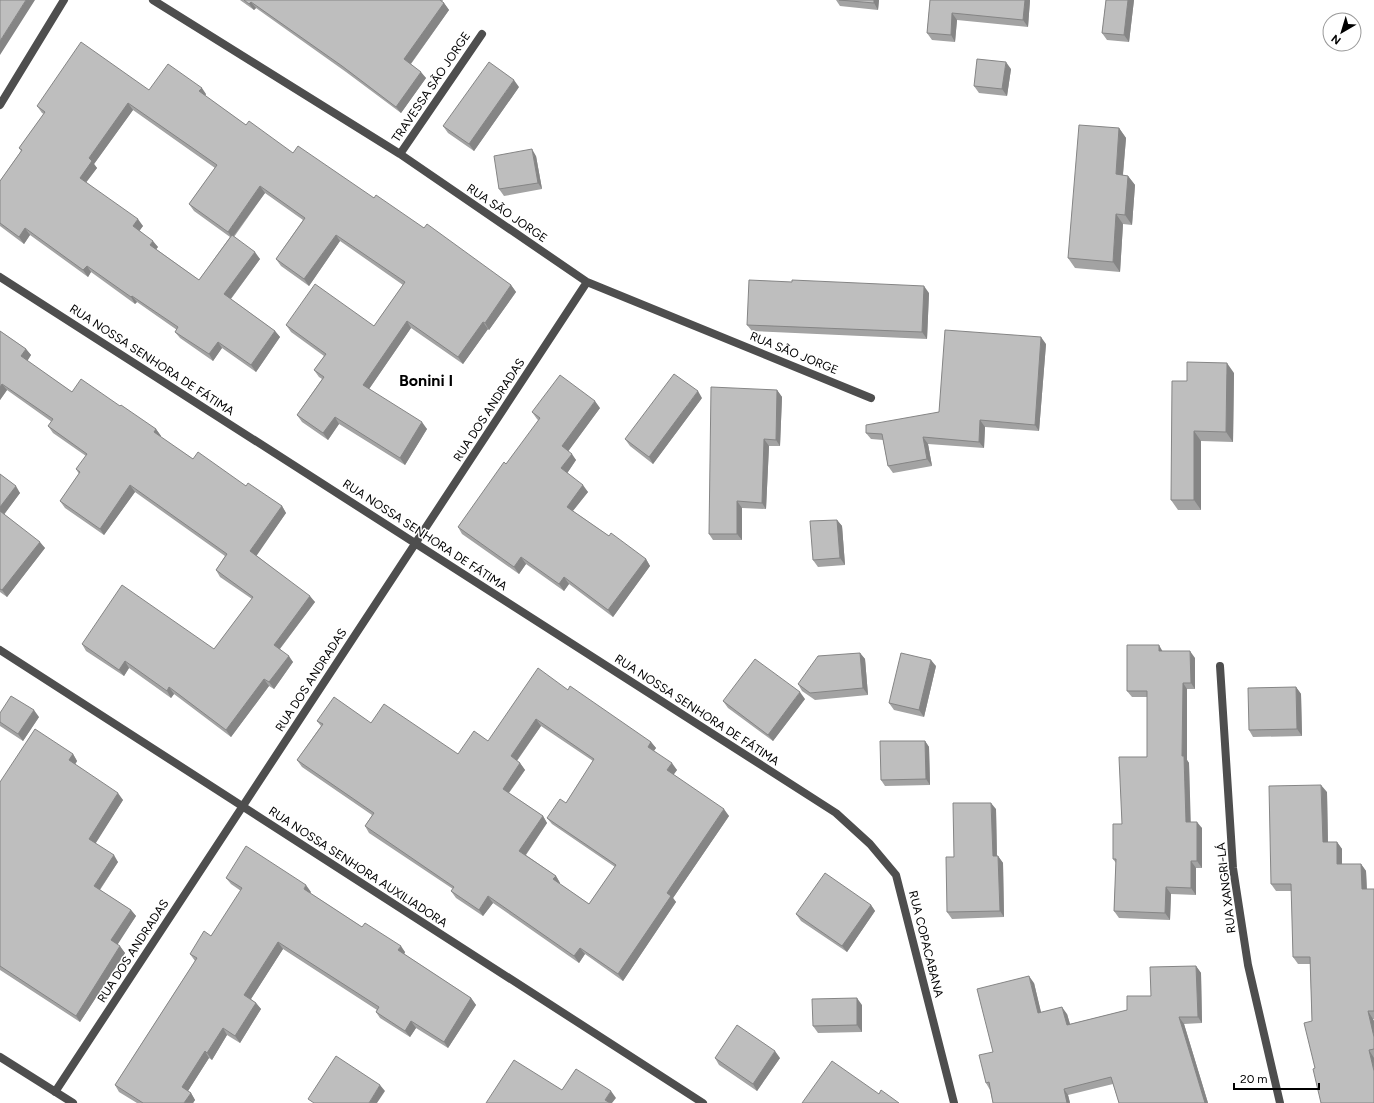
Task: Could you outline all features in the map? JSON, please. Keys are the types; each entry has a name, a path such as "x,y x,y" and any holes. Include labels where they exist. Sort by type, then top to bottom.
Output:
{"street":[{"path":"0,105 64,0"},
{"name":"RUA SÃO JORGE","path":"153,0 400,154 587,282 871,398"},
{"name":"TRAVESSA SÃO JORGE","path":"400,154 482,34"},
{"name":"RUA NOSSA SENHORA DE FÁTIMA","path":"0,277 836,813"},
{"name":"RUA DOS ANDRADAS","path":"55,1092 587,282"},
{"name":"RUA NOSSA SENHORA AUXILIADORA","path":"0,650 703,1103"},
{"name":"RUA XANGRI-LÁ","path":"1220,666 1233,868 1248,965 1280,1103"},
{"name":"RUA COPACABANA","path":"836,813 870,844 896,875 954,1103"},
{"path":"0,1057 73,1103"}],"building":[{"path":"0,0 26,0 0,41"},
{"path":"244,0 440,0 444,3 404,59 421,72 396,107 342,66 251,2 249,4"},
{"path":"839,0 874,0 874,3"},
{"path":"930,0 1025,0 1023,20 952,13 951,35 927,33"},
{"path":"1106,0 1128,0 1124,35 1102,33"},
{"path":"81,42 149,90 168,64 202,88 199,91 246,125 249,121 293,153 298,146 374,198 376,195 424,228 427,224 511,285 485,323 483,322 458,357 407,321 363,385 422,422 400,458 335,417 323,433 297,415 324,377 314,370 326,354 286,325 315,284 374,326 405,282 336,235 304,279 276,259 305,218 260,186 228,232 189,204 217,165 128,103 89,158 92,161 80,178 138,219 133,226 153,241 150,245 199,280 232,235 255,252 224,294 275,331 251,365 218,342 209,354 175,332 178,327 132,296 131,297 87,266 83,270 25,228 19,237 0,223 0,181 22,150 19,148 45,112 37,106"},
{"path":"977,59 1006,62 1002,89 974,86"},
{"path":"489,62 514,80 469,144 443,126"},
{"path":"1079,125 1119,128 1116,174 1128,176 1125,215 1116,214 1113,262 1068,258"},
{"path":"532,149 538,183 499,189 494,156"},
{"path":"749,280 792,282 792,280 924,286 922,332 747,325"},
{"path":"945,330 1041,337 1035,425 980,420 979,442 923,437 927,459 888,466 882,434 866,433 866,425 939,412"},
{"path":"0,331 26,349 21,356 72,392 81,379 156,429 154,432 193,459 198,452 246,486 248,483 282,506 250,551 310,596 274,645 289,656 269,682 264,679 226,730 169,687 167,691 125,661 119,670 82,644 122,585 214,649 253,597 216,570 227,554 130,485 100,529 60,501 80,472 76,469 87,454 48,426 53,419 2,384 0,387"},
{"path":"1187,362 1227,363 1226,432 1194,431 1194,500 1171,500 1172,381 1187,381"},
{"path":"674,374 698,391 649,457 625,439"},
{"path":"560,375 595,401 562,446 572,454 561,468 583,485 567,507 609,536 611,533 646,559 608,610 564,577 559,584 521,557 514,567 458,527 504,462 506,464 540,418 532,412"},
{"path":"711,387 777,390 776,440 764,439 762,503 737,501 737,534 709,534"},
{"path":"0,474 16,486 0,507"},
{"path":"0,511 40,542 2,590 0,589"},
{"path":"837,520 840,558 813,560 810,521"},
{"path":"1127,645 1159,645 1159,651 1190,651 1191,683 1183,683 1182,756 1184,756 1186,822 1197,822 1197,861 1191,861 1191,888 1166,887 1165,913 1114,911 1116,859 1113,859 1113,824 1122,824 1119,757 1147,757 1147,691 1127,691"},
{"path":"860,653 863,688 810,693 798,684 818,656"},
{"path":"901,653 931,660 919,710 889,703"},
{"path":"755,659 800,692 768,735 723,701"},
{"path":"538,668 568,690 570,686 651,742 648,747 672,763 667,770 724,809 667,893 671,896 618,974 580,948 574,956 488,896 479,910 451,891 454,887 365,826 374,813 297,760 323,724 317,721 334,697 371,723 384,704 458,754 474,731 488,741","holes":["536,719 594,759 566,803 560,799 547,818 616,865 589,904 553,879 556,876 519,851 543,816 503,789 520,763 511,756"]},
{"path":"1296,687 1297,729 1249,730 1248,688"},
{"path":"11,696 34,710 18,734 0,722 0,713"},
{"path":"35,729 73,754 69,760 118,793 89,839 114,855 94,886 131,910 111,940 120,946 76,1016 0,966 0,782"},
{"path":"880,741 925,741 926,779 881,780"},
{"path":"1321,785 1323,842 1337,842 1337,864 1361,864 1362,889 1374,889 1374,1011 1368,1011 1374,1037 1374,1049 1369,1050 1374,1071 1374,1103 1321,1103 1313,1069 1315,1068 1304,1023 1312,1021 1310,957 1293,957 1291,884 1271,884 1269,786"},
{"path":"953,803 991,803 993,856 998,856 1000,911 947,912 946,857 954,857"},
{"path":"246,846 306,885 304,889 362,927 365,923 401,946 398,950 471,998 444,1042 411,1021 405,1031 376,1012 379,1007 278,942 244,995 256,1003 235,1036 223,1028 207,1053 205,1051 182,1087 191,1093 184,1103 143,1103 115,1085 197,958 190,954 204,931 211,936 242,888 226,878"},
{"path":"825,873 871,905 842,946 796,914"},
{"path":"1196,966 1198,1017 1179,1017 1205,1103 1119,1103 1111,1077 1064,1089 1067,1103 993,1103 989,1082 986,1083 979,1055 993,1052 977,989 1029,976 1038,1013 1062,1007 1067,1025 1127,1010 1127,996 1151,996 1150,967"},
{"path":"857,998 857,1025 813,1026 812,999"},
{"path":"737,1025 775,1051 753,1084 715,1058"},
{"path":"336,1056 380,1085 369,1103 314,1103 308,1099"},
{"path":"514,1060 562,1090 576,1069 611,1091 605,1100 610,1103 486,1103"},
{"path":"832,1061 879,1094 881,1090 899,1103 802,1103"}],"district":[{"name":"Bonini I","path":"426,380"}]}
